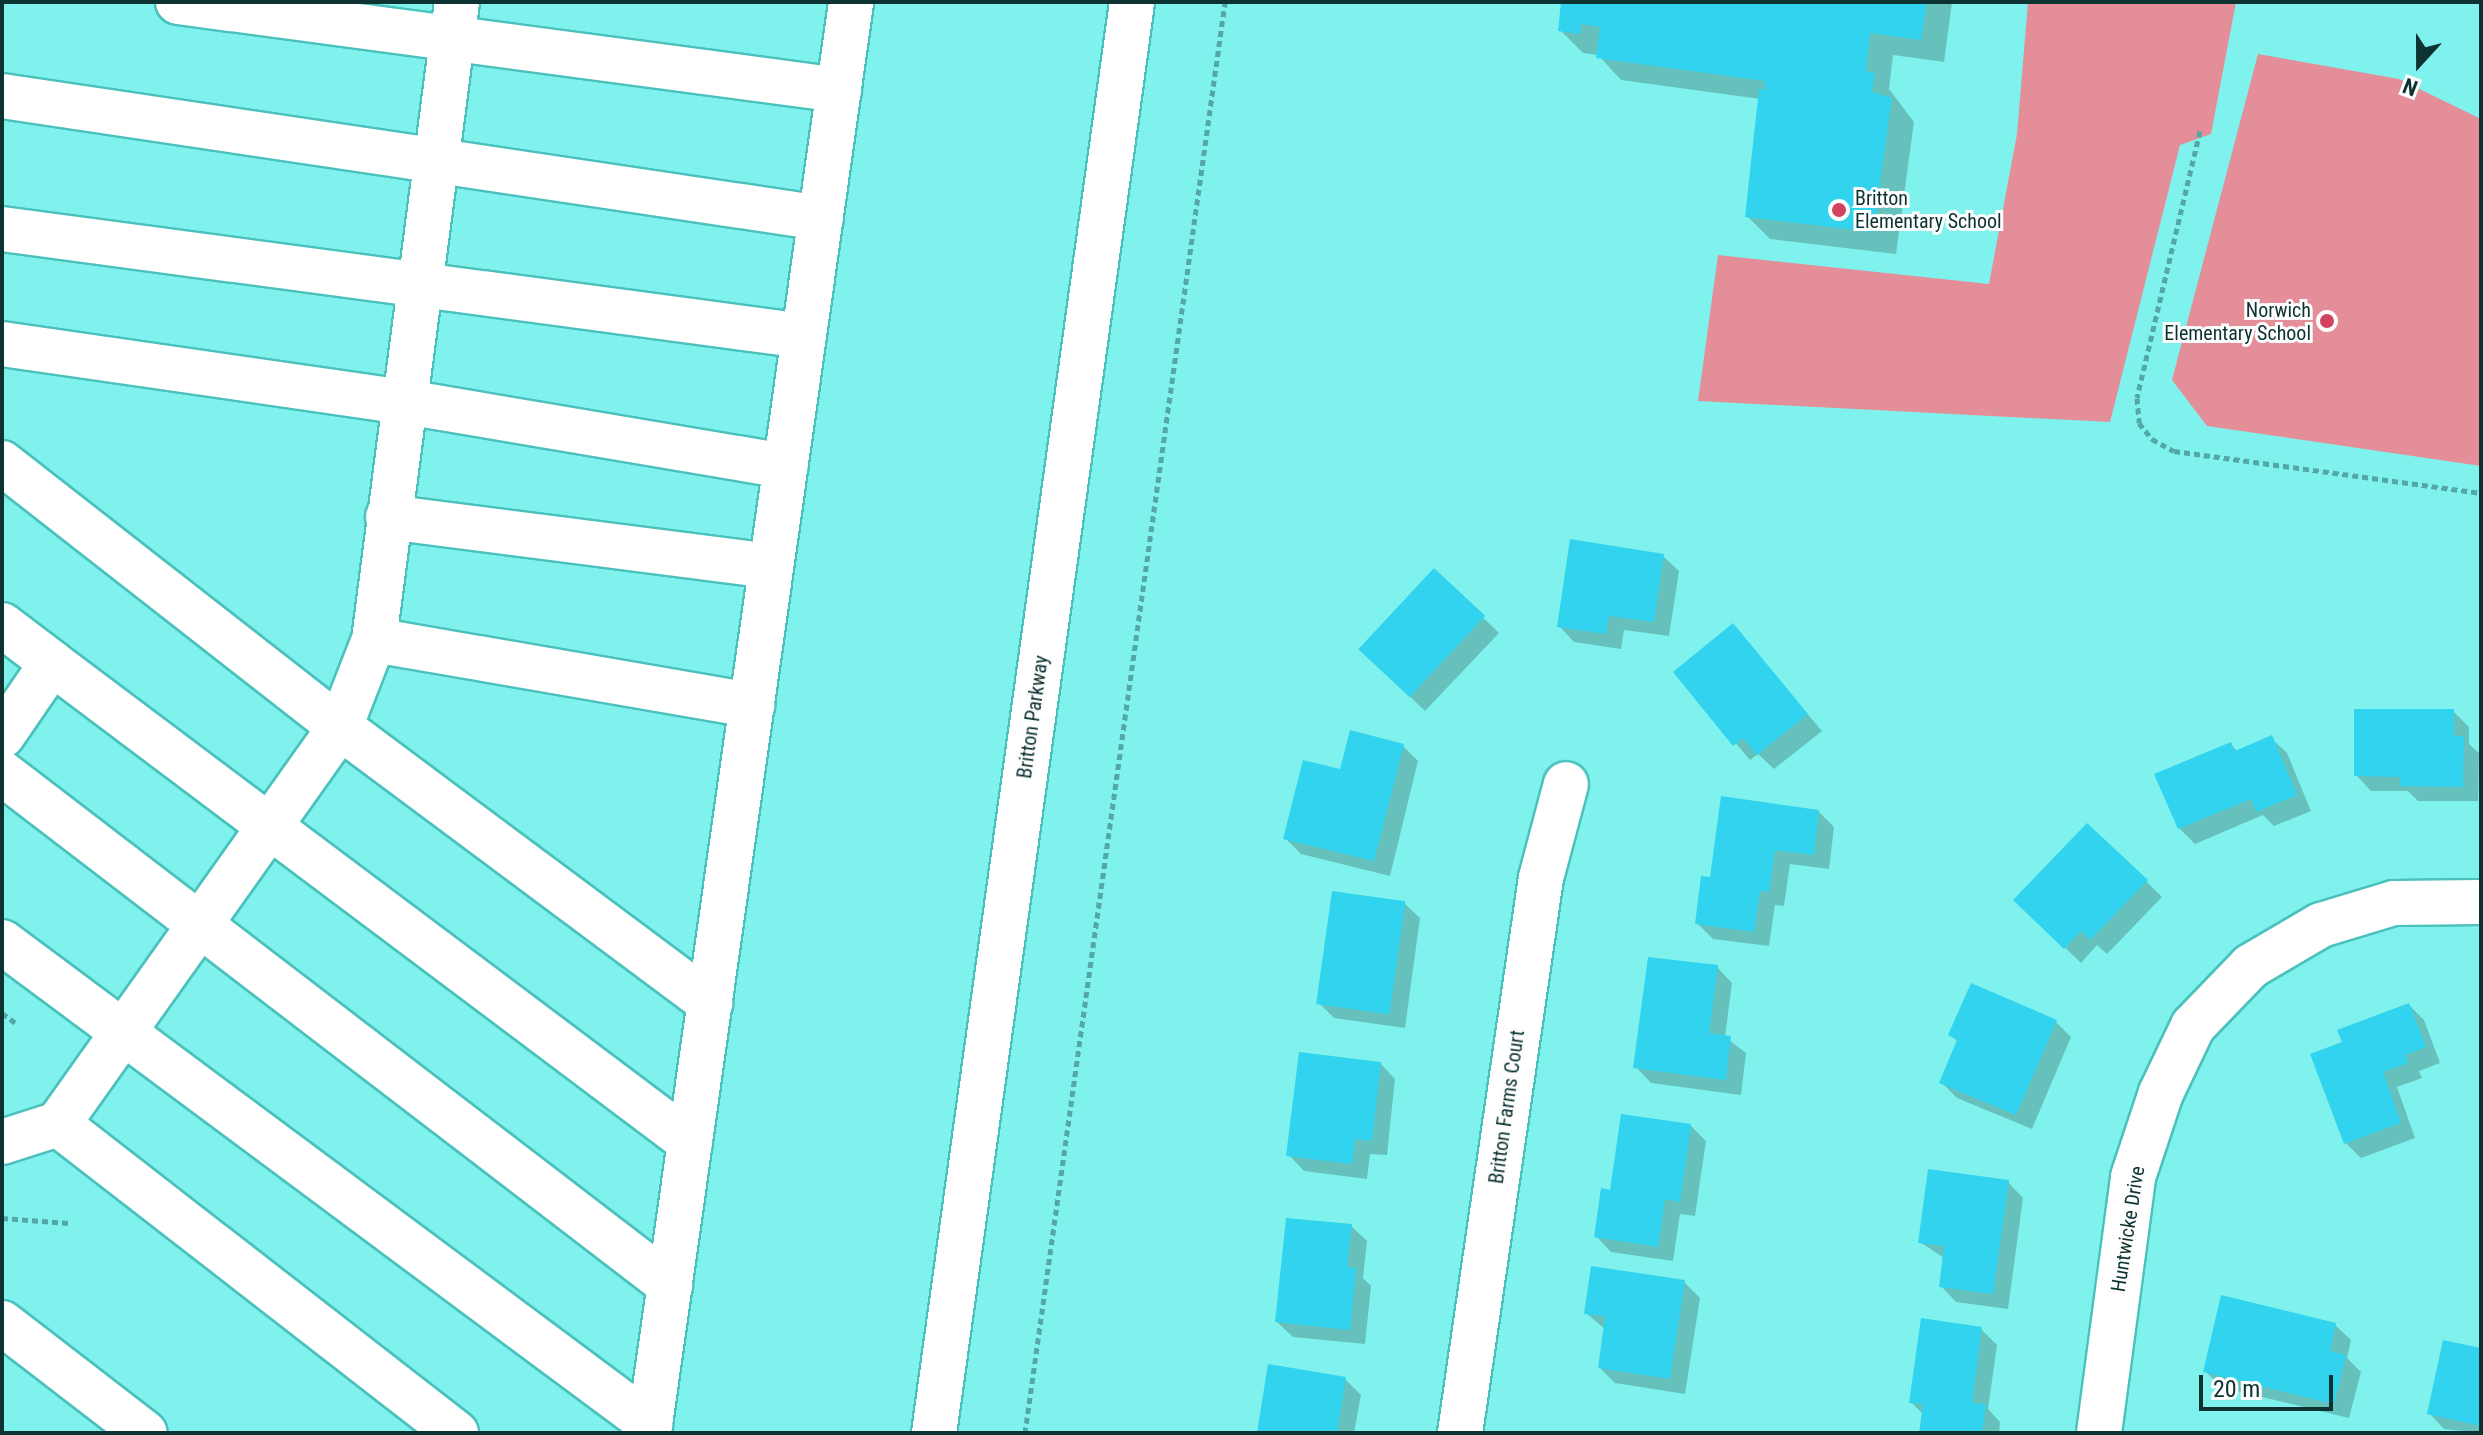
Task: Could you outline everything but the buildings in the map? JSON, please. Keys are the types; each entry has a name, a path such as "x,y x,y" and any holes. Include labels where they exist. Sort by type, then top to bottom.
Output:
{"main road":[{"path":"178,2 454,21 839,90"},
{"path":"2,942 647,1429 851,2"},
{"name":"Britton Parkway","path":"934,1433 1132,2"},
{"path":"2,1142 58,1124 340,727 374,640 420,283 441,159 454,21"},
{"path":"2,96 821,218"},
{"path":"2,229 804,336"},
{"path":"2,344 406,402 786,466"},
{"path":"2,463 340,727 710,1003"},
{"path":"388,517 771,566"},
{"path":"2,625 271,824 690,1142"},
{"path":"374,640 752,705"},
{"path":"2,736 52,663"},
{"path":"2,773 670,1285"},
{"name":"Britton Farms Court","path":"1460,1433 1541,878 1566,784"},
{"name":"Huntwicke Drive","path":"2099,1433 2133,1177 2161,1093 2193,1026 2251,966 2321,925 2394,903 2481,902"},
{"path":"58,1124 456,1433"},
{"path":"2,1323 145,1433"}],"path":[{"path":"1025,1433 1225,2"},
{"path":"2200,131 2137,398 2139,423 2152,439 2174,451 2481,493"},
{"path":"2,1013 17,1024"},
{"path":"2,1218 69,1223"}],"shaded area":[{"path":"2028,2 2236,2 2211,134 2180,145 2110,422 1698,401 1718,255 1989,284 2017,134"},
{"name":"Norwich Elementary School","path":"2258,54 2399,79 2481,119 2481,466 2207,426 2172,380"}],"place":[{"name":"Britton Elementary School","path":"1839,210"},
{"name":"Norwich Elementary School","path":"2327,321"}]}
